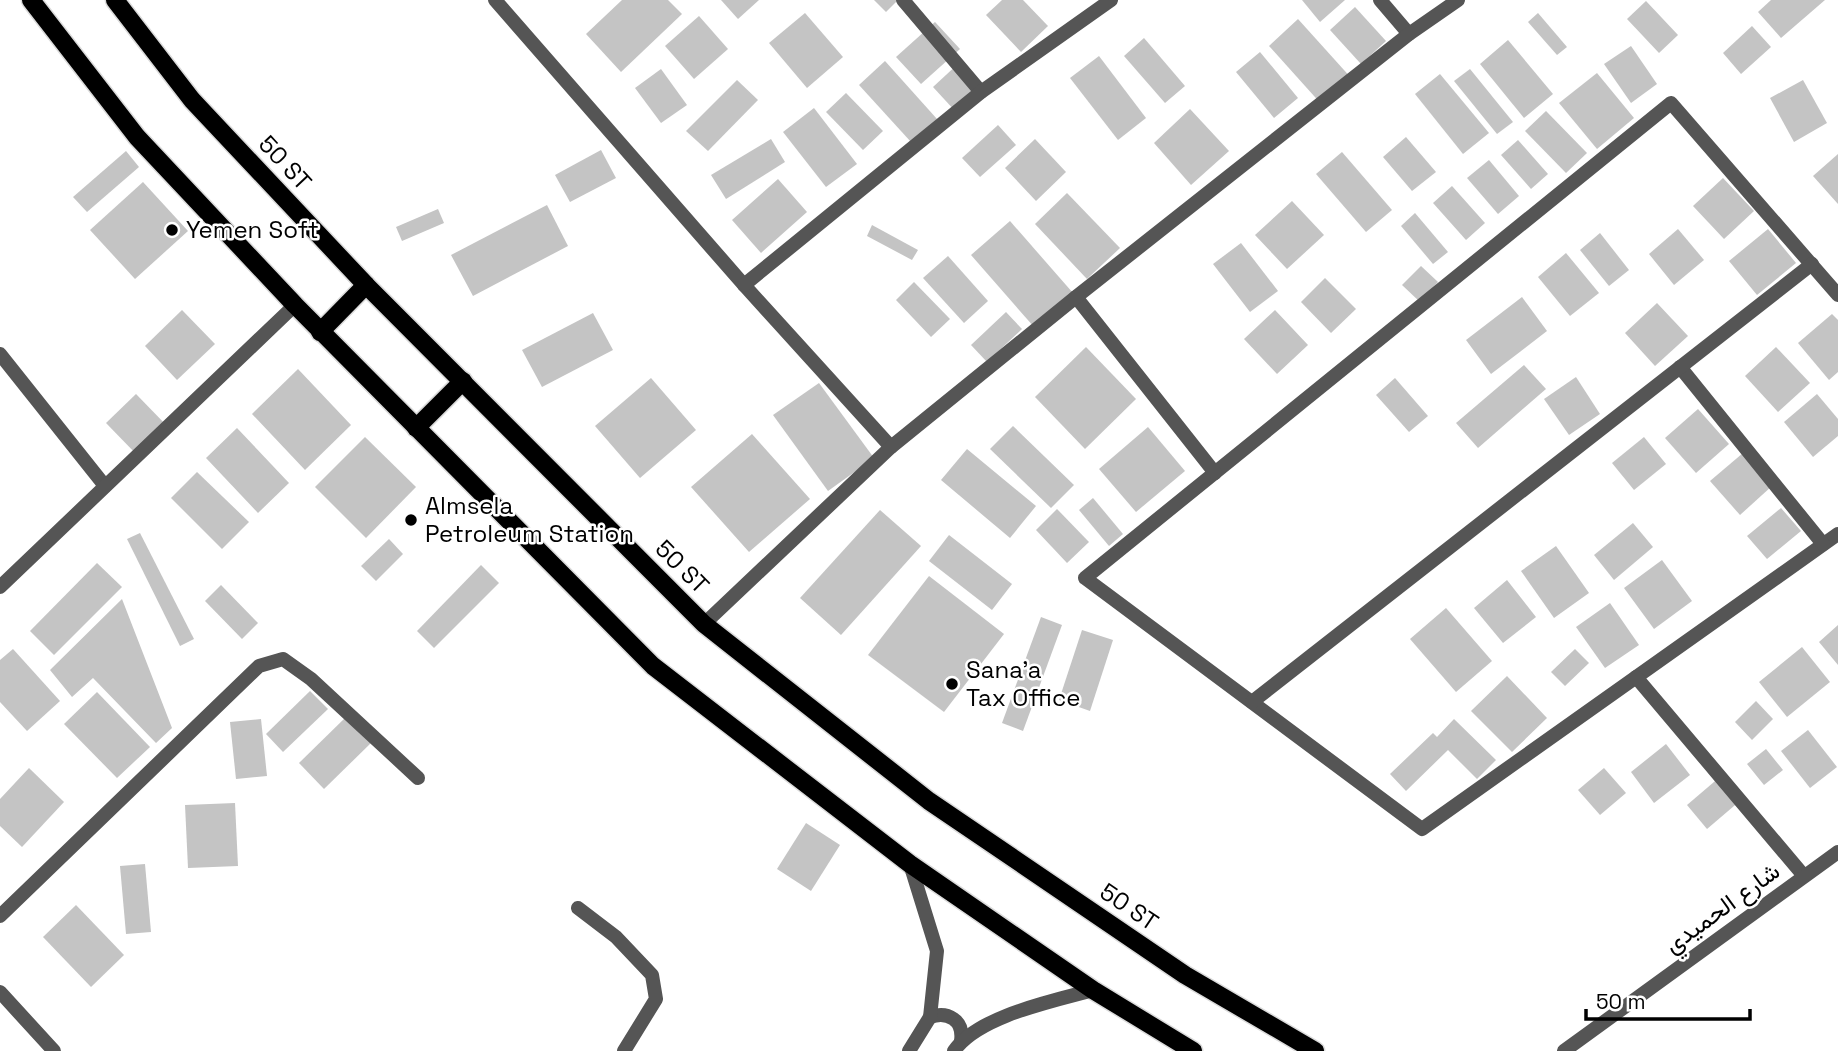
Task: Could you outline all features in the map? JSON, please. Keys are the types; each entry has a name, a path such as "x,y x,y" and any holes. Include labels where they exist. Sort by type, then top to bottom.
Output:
{"main road":[{"path":"31,0 137,137 320,332 653,666 910,864 1093,990 1193,1051"},
{"name":"50 ST","path":"115,0 192,100 366,285 704,625 929,801 1185,975 1315,1051"},
{"path":"320,332 366,285"},
{"path":"416,428 463,381"}],"street":[{"path":"495,0 744,285 891,447"},
{"path":"903,0 981,92"},
{"path":"744,285 981,92 1111,0"},
{"path":"1380,0 1409,34"},
{"path":"704,625 891,447 1409,34 1458,0"},
{"path":"1838,295 1671,103 1085,578 1422,829 1838,534"},
{"path":"1252,702 1812,264"},
{"path":"1076,297 1215,473"},
{"path":"0,587 295,306"},
{"path":"0,354 105,486"},
{"path":"1680,367 1824,544"},
{"path":"0,916 259,666 283,659 311,679 418,778"},
{"path":"1636,677 1804,876"},
{"name":"شارع الحميدي","path":"1564,1051 1838,852"},
{"path":"909,1051 930,1017 937,951 910,864"},
{"path":"578,908 615,937 652,975 656,999 624,1051"},
{"path":"957,1046 1006,1015 1093,990"},
{"path":"0,992 54,1051"},
{"path":"930,1017 937,1014 953,1017 961,1028 957,1046"}],"building":[{"path":"622,0 668,0 682,14 621,72 586,34"},
{"path":"721,0 759,0 738,19"},
{"path":"874,0 898,0 886,12"},
{"path":"1002,0 1023,0 1048,26 1021,52 986,15"},
{"path":"1302,0 1345,0 1320,22"},
{"path":"1771,0 1825,0 1781,38 1758,12"},
{"path":"1646,1 1678,35 1659,53 1627,19"},
{"path":"1355,7 1386,41 1361,64 1330,30"},
{"path":"805,13 843,57 807,88 769,43"},
{"path":"1538,13 1567,47 1557,55 1528,22"},
{"path":"699,16 728,49 694,79 665,46"},
{"path":"1298,19 1353,80 1323,106 1269,46"},
{"path":"935,22 960,49 921,84 896,57"},
{"path":"1752,26 1771,47 1741,74 1723,53"},
{"path":"1144,38 1185,86 1165,103 1124,56"},
{"path":"1508,40 1553,94 1524,118 1480,64"},
{"path":"1631,46 1657,84 1631,103 1604,64"},
{"path":"1260,52 1298,98 1274,118 1236,72"},
{"path":"1099,56 1146,118 1118,140 1070,78"},
{"path":"885,61 937,119 911,142 859,85"},
{"path":"960,62 983,88 956,112 933,87"},
{"path":"661,69 687,105 661,123 635,88"},
{"path":"1470,69 1513,122 1497,134 1454,81"},
{"path":"1597,73 1634,118 1597,149 1559,103"},
{"path":"1440,74 1489,133 1463,154 1415,94"},
{"path":"737,80 758,100 708,151 686,131"},
{"path":"1803,80 1827,123 1794,142 1770,98"},
{"path":"846,93 883,131 863,150 826,112"},
{"path":"814,108 857,164 826,187 783,132"},
{"path":"1190,109 1229,151 1191,185 1154,143"},
{"path":"1546,111 1587,153 1566,173 1525,131"},
{"path":"998,125 1016,145 980,177 962,158"},
{"path":"1406,137 1436,172 1412,191 1383,157"},
{"path":"771,139 785,162 726,199 711,175"},
{"path":"1035,139 1066,172 1036,201 1005,168"},
{"path":"1518,140 1548,174 1531,189 1501,155"},
{"path":"601,150 616,178 570,202 555,175"},
{"path":"126,151 139,167 87,212 73,197"},
{"path":"1342,152 1392,210 1366,232 1316,174"},
{"path":"1838,154 1838,204 1813,176"},
{"path":"1489,160 1519,196 1498,214 1467,178"},
{"path":"1723,178 1754,211 1724,239 1693,206"},
{"path":"778,179 807,212 761,253 732,220"},
{"path":"143,182 188,231 135,279 90,230"},
{"path":"1452,186 1485,223 1466,240 1433,203"},
{"path":"1067,193 1120,248 1087,279 1035,224"},
{"path":"1292,201 1324,235 1287,269 1255,235"},
{"path":"547,205 568,246 473,296 451,255"},
{"path":"438,209 444,223 402,241 396,227"},
{"path":"1415,213 1448,252 1433,264 1401,226"},
{"path":"1010,221 1073,293 1034,327 971,255"},
{"path":"872,225 918,250 912,260 867,236"},
{"path":"1678,229 1704,260 1674,285 1649,254"},
{"path":"1768,229 1796,263 1757,295 1729,261"},
{"path":"1600,233 1629,270 1609,286 1580,250"},
{"path":"1241,243 1278,291 1250,312 1213,264"},
{"path":"1566,253 1599,293 1570,316 1538,277"},
{"path":"948,256 988,301 964,323 923,278"},
{"path":"1421,266 1438,282 1420,302 1402,285"},
{"path":"1325,278 1356,309 1331,333 1301,302"},
{"path":"914,282 950,319 931,337 896,300"},
{"path":"1522,297 1547,331 1491,374 1466,340"},
{"path":"1657,303 1688,336 1655,366 1625,333"},
{"path":"182,310 215,344 177,380 145,346"},
{"path":"1275,310 1308,345 1277,374 1244,339"},
{"path":"1006,312 1022,329 987,362 971,345"},
{"path":"593,313 613,350 542,387 522,350"},
{"path":"1832,314 1838,320 1838,372 1829,380 1798,343"},
{"path":"1086,347 1136,399 1085,449 1035,397"},
{"path":"1776,347 1810,383 1778,412 1745,376"},
{"path":"1524,365 1546,389 1478,448 1456,423"},
{"path":"298,369 351,425 305,470 252,414"},
{"path":"1576,377 1600,414 1569,435 1544,399"},
{"path":"651,378 696,430 640,478 595,426"},
{"path":"1395,378 1428,416 1409,432 1376,395"},
{"path":"819,383 874,458 828,491 773,415"},
{"path":"136,394 169,428 139,457 106,423"},
{"path":"1817,394 1838,419 1838,436 1813,457 1784,422"},
{"path":"1698,409 1729,444 1696,473 1665,438"},
{"path":"1013,426 1074,485 1051,508 990,449"},
{"path":"1148,427 1185,471 1136,512 1099,469"},
{"path":"237,428 289,483 258,513 206,458"},
{"path":"752,434 810,499 749,552 691,487"},
{"path":"365,437 416,487 366,538 315,487"},
{"path":"1644,437 1666,464 1634,490 1612,463"},
{"path":"967,449 1036,506 1010,538 941,480"},
{"path":"1743,453 1772,486 1740,515 1710,481"},
{"path":"197,472 249,522 222,549 171,498"},
{"path":"1093,498 1123,534 1109,546 1079,510"},
{"path":"1781,508 1801,531 1767,559 1747,536"},
{"path":"1057,509 1089,542 1067,563 1036,530"},
{"path":"880,510 921,546 841,635 800,598"},
{"path":"1633,523 1653,547 1614,580 1594,555"},
{"path":"140,533 194,639 180,646 127,539"},
{"path":"949,535 1012,584 992,610 929,561"},
{"path":"389,539 403,554 376,581 361,566"},
{"path":"1556,546 1589,593 1554,618 1521,571"},
{"path":"1662,560 1692,601 1654,629 1624,588"},
{"path":"97,563 122,587 54,655 30,631"},
{"path":"481,565 499,583 434,648 417,631"},
{"path":"929,576 1004,634 944,712 868,655"},
{"path":"1507,580 1536,617 1503,643 1474,608"},
{"path":"221,585 258,623 242,639 205,601"},
{"path":"122,599 172,728 156,743 93,678 72,697 50,670"},
{"path":"1610,603 1639,645 1605,668 1576,627"},
{"path":"1446,608 1492,661 1456,692 1410,639"},
{"path":"1041,617 1062,625 1023,731 1002,723"},
{"path":"1838,625 1838,665 1819,642"},
{"path":"1082,630 1113,640 1090,711 1059,700"},
{"path":"1802,647 1830,682 1787,717 1759,682"},
{"path":"13,649 60,701 27,731 0,702 0,660"},
{"path":"1575,649 1589,663 1565,686 1551,672"},
{"path":"1507,676 1547,718 1512,752 1471,711"},
{"path":"310,691 328,709 283,752 266,734"},
{"path":"97,692 150,747 117,778 64,724"},
{"path":"1756,701 1773,719 1752,740 1735,722"},
{"path":"347,716 372,742 324,789 299,763"},
{"path":"261,719 267,776 236,779 230,722"},
{"path":"1454,719 1496,760 1477,779 1448,750 1406,791 1390,774 1433,733 1437,737"},
{"path":"1808,730 1837,767 1810,788 1781,751"},
{"path":"1666,744 1690,775 1654,803 1631,772"},
{"path":"1766,749 1783,770 1764,785 1747,764"},
{"path":"29,768 64,802 22,847 0,826 0,799"},
{"path":"1604,768 1626,793 1600,815 1578,790"},
{"path":"1721,776 1741,800 1707,829 1687,805"},
{"path":"235,803 238,866 188,868 185,805"},
{"path":"806,823 840,845 811,891 777,869"},
{"path":"145,864 151,932 126,934 120,866"},
{"path":"76,905 124,955 91,987 43,937"}],"place":[{"name":"Yemen Soft","path":"172,230"},
{"name":"Almsela Petroleum Station","path":"411,520"},
{"name":"Sana’a Tax Office","path":"952,684"}]}
